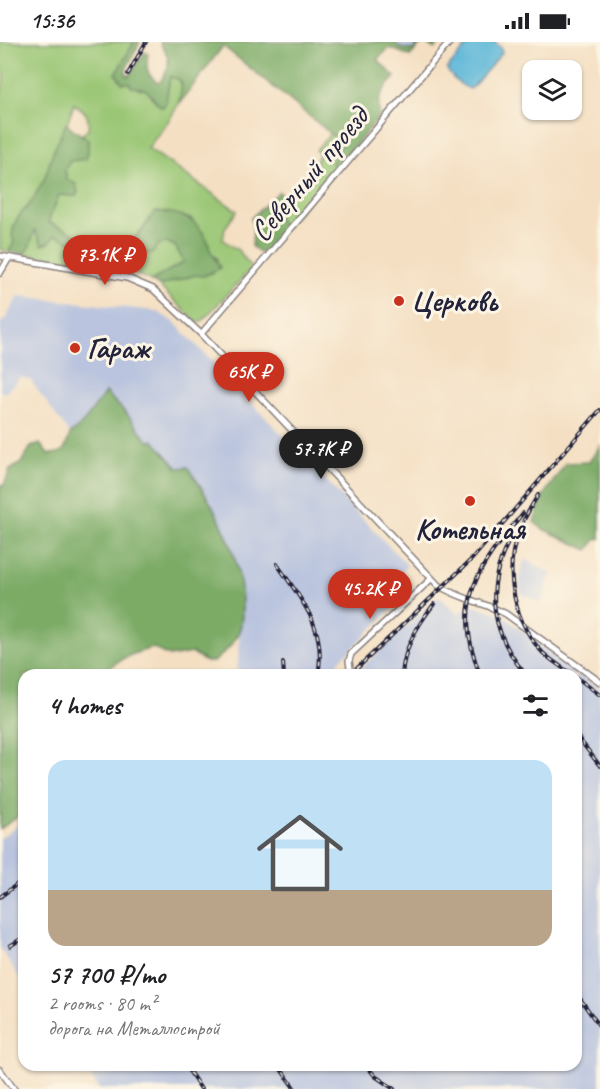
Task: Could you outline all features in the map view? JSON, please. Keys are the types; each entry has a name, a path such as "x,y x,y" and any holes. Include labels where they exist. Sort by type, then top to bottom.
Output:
{"street":[{"name":"Северный проезд","path":"201,334 450,42"},
{"path":"0,256 140,282 166,300 201,334 431,579 451,594 506,614 600,682"},
{"path":"0,273 9,258"},
{"path":"350,669 351,654 431,579"},
{"path":"0,1070 14,1089"}],"shaded area":[{"path":"394,42 420,42 413,50 401,48"},
{"path":"18,296 156,311 174,322 407,565 399,577 412,590 337,663 342,669 237,669 242,599 229,541 209,498 188,467 178,468 153,440 149,442 127,414 105,392 90,414 70,434 30,380 21,377 5,393 0,391 0,324 5,320"},
{"path":"525,559 551,574 541,603 521,593 520,574"},
{"path":"438,597 458,613 475,606 499,613 572,669 360,669"},
{"path":"582,676 600,690 600,1089 99,1089 87,1071 582,1071"},
{"path":"18,825 18,975 0,948 0,838"}],"green space":[{"path":"0,42 134,42 118,70 139,89 147,91 152,98 166,102 170,77 179,79 182,87 177,105 148,148 237,211 225,228 223,240 239,251 252,268 201,322 193,319 159,286 195,275 213,273 217,258 210,252 208,241 191,219 165,212 149,218 142,230 131,239 158,245 167,242 175,246 184,262 151,281 134,273 118,271 120,263 108,251 103,250 96,267 23,254 35,230 38,237 49,243 55,235 63,239 73,233 48,222 59,195 76,196 78,192 67,180 65,170 70,161 76,159 88,140 82,134 88,130 88,117 74,104 64,133 53,152 45,178 30,204 19,216 14,242 9,252 0,250 0,96 5,74 0,69"},
{"path":"134,42 140,42 126,69 126,75 129,76 145,52 148,54 149,73 153,79 160,82 167,71 168,63 167,55 160,42 394,42 401,48 413,50 420,42 423,42 410,56 390,48 377,59 395,77 387,85 380,99 380,116 335,170 332,163 341,139 334,136 223,46 179,104 182,84 179,79 170,77 163,107 142,88 131,87 130,83 122,83 116,74"},
{"path":"423,42 441,42 435,49"},
{"path":"66,124 88,140 88,152 86,159 70,161 65,170 67,180 76,184 78,192 76,196 59,195 48,222 73,233 75,240 73,243 55,235 49,243 42,245 35,230 29,248 23,254 9,252 14,242 12,236 14,225 45,178 53,152"},
{"path":"332,132 341,138 341,144 332,163 335,170 286,227 281,223 277,212 280,205 310,178 319,154 316,150"},
{"path":"279,192 286,199 277,212 281,223 286,227 263,254 252,247 251,218"},
{"path":"155,212 179,215 197,225 206,238 220,268 204,276 195,275 159,286 151,281 184,262 175,246 167,242 158,245 152,253 134,255 127,247"},
{"path":"103,250 108,251 121,263 118,271 96,267"},
{"path":"105,392 127,414 149,442 153,440 178,468 188,467 226,533 241,588 241,625 234,641 214,662 206,662 192,653 169,656 154,648 126,657 109,669 18,669 18,816 0,829 0,485 4,485 10,470 21,463 31,447 40,444 48,454 62,451 70,434"},
{"path":"600,446 600,539 597,538 588,550 543,529 534,522 543,496 566,463 589,462"}],"water":[{"path":"470,42 495,42 501,48 502,53 471,89 457,81 447,69"}],"railway":[{"path":"128,74 146,42"},
{"path":"356,669 473,558 600,410"},
{"path":"538,495 517,536 513,551 512,582 525,628 543,653 564,669"},
{"path":"478,669 468,626 473,587 493,552 523,513"},
{"path":"512,535 497,572 494,590 495,608 504,642 522,669"},
{"path":"277,564 303,603 316,629 319,643 319,669"},
{"path":"403,669 412,637 434,604"},
{"path":"283,663 284,669"},
{"path":"582,682 600,695"},
{"path":"582,743 600,766"},
{"path":"0,897 18,884"},
{"path":"10,946 18,941"},
{"path":"582,1002 600,1027"},
{"path":"189,1071 201,1089"},
{"path":"282,1071 295,1089"},
{"path":"371,1071 394,1089"}],"place":[{"name":"Церковь","path":"399,301"},
{"name":"Гараж","path":"75,348"},
{"name":"Котельная","path":"470,501"}]}
